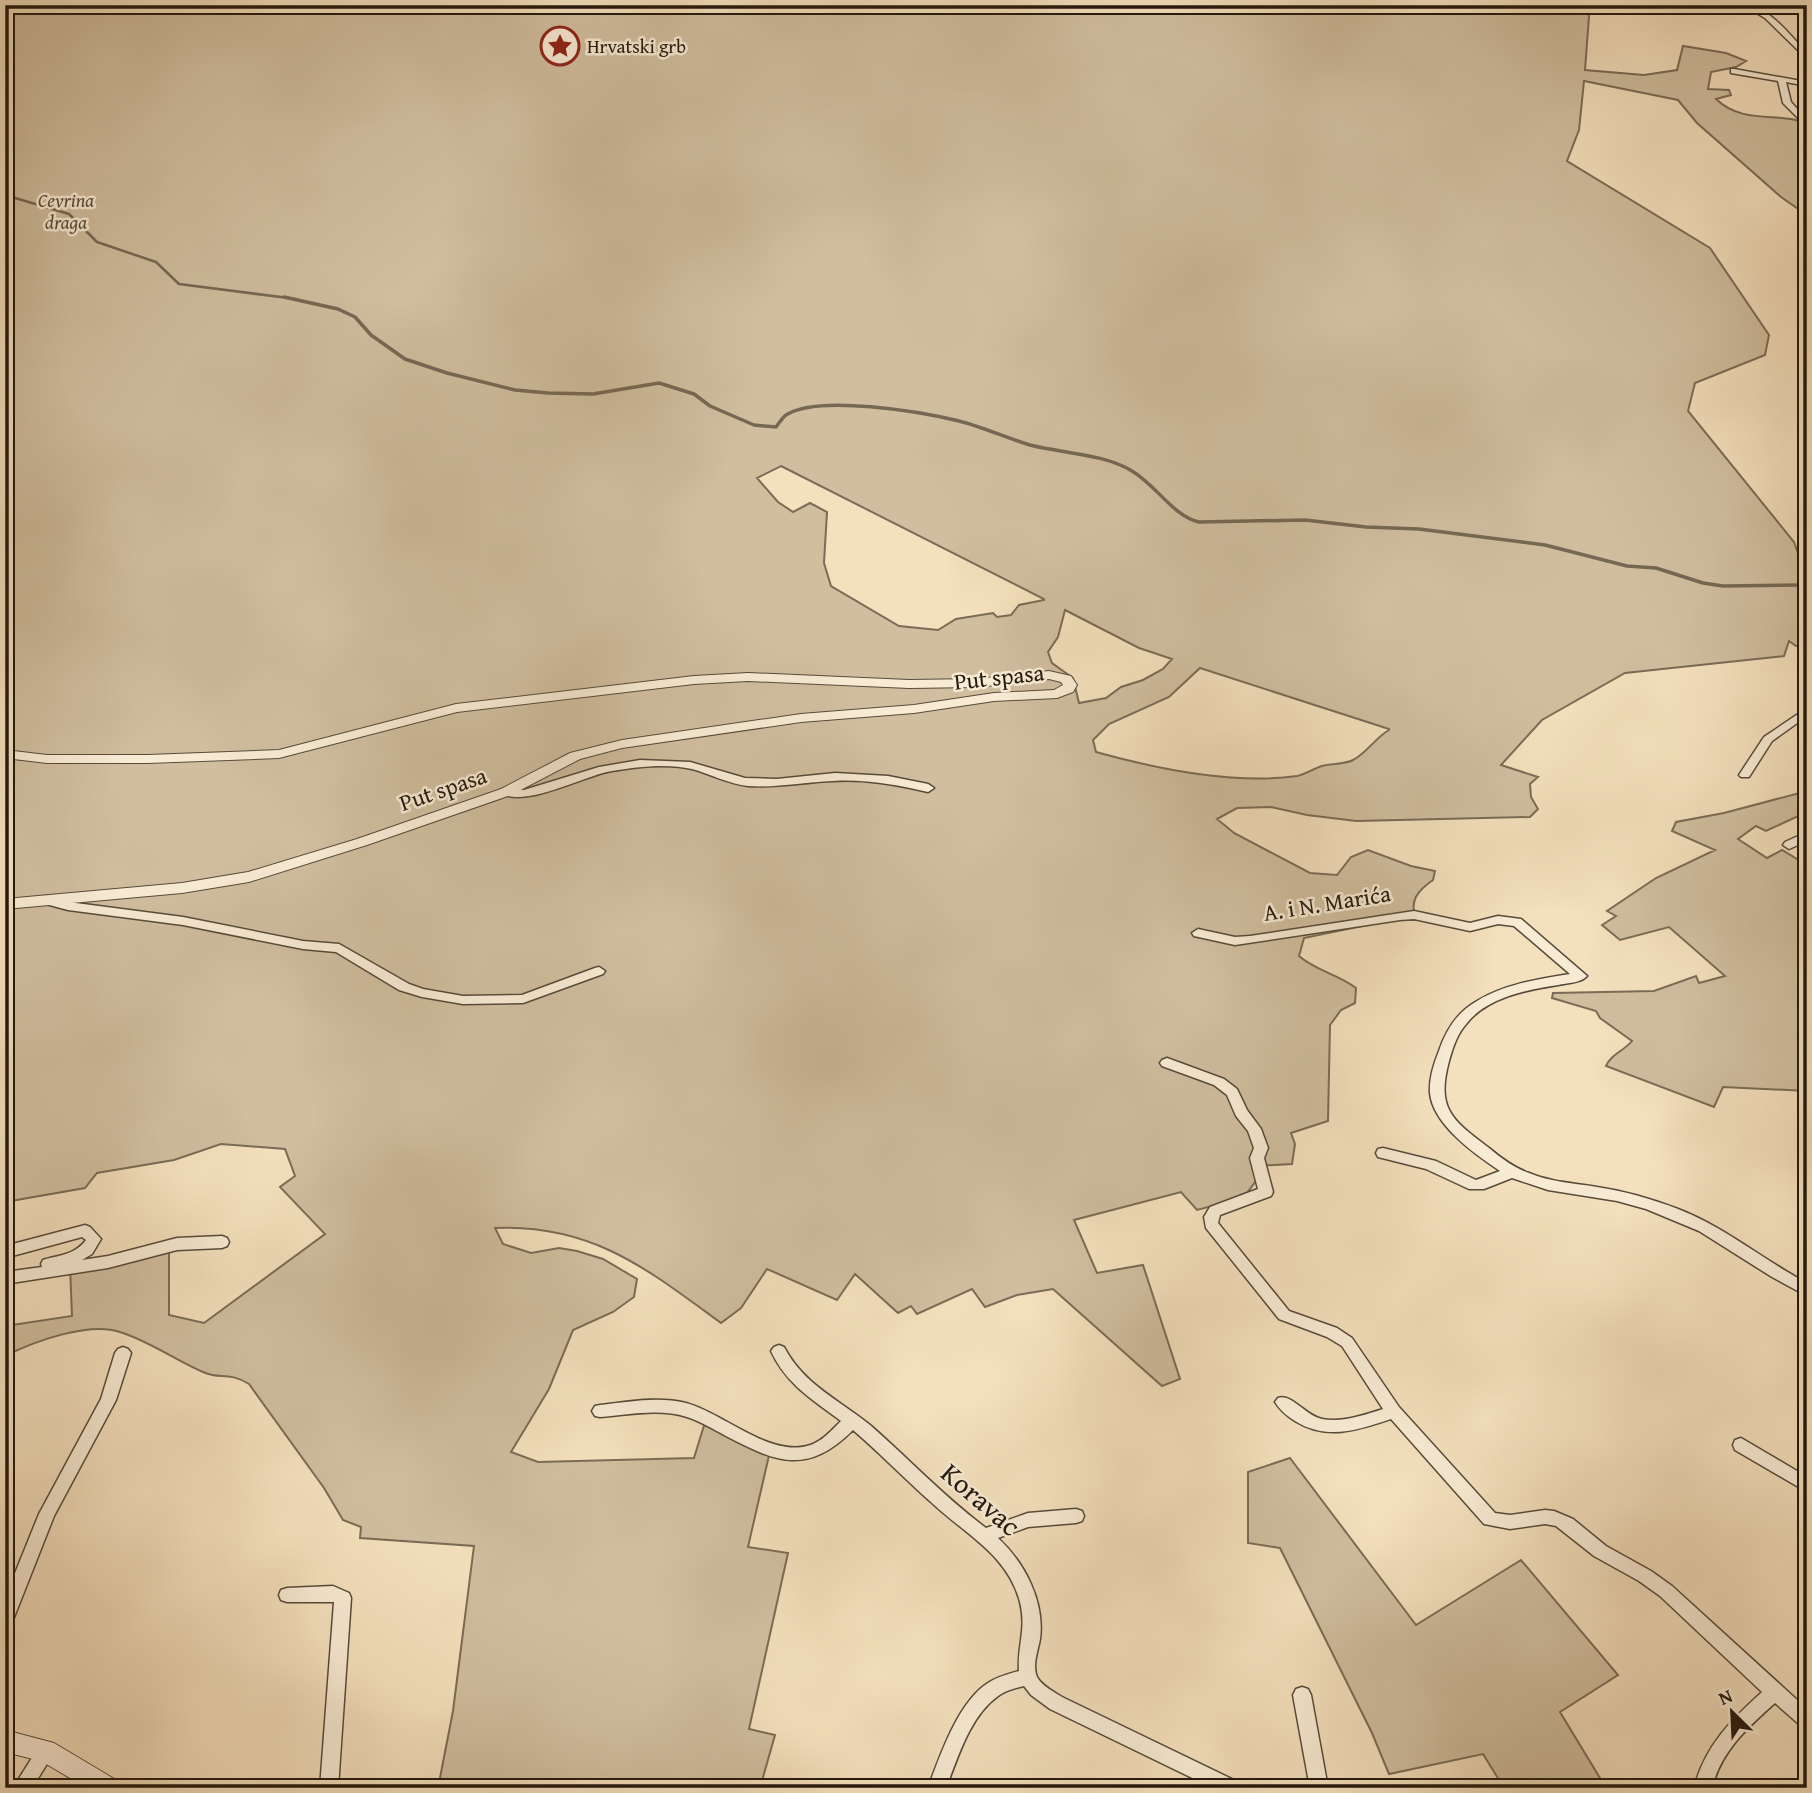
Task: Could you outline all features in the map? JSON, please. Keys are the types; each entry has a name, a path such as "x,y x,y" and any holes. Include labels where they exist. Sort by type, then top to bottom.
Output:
{"street":[{"path":"1746,5 1767,17 1807,57"},
{"path":"1734,71 1807,84"},
{"path":"1781,78 1787,103 1807,125"},
{"name":"Put spasa","path":"5,754 47,759 148,759 279,754 456,708 717,678 909,684 977,682 1049,675 1063,677 1070,685 1063,692 1047,695 994,697 914,709 801,718 622,744 575,757 506,792 362,842 249,877 181,888 5,904"},
{"path":"1745,775 1768,739 1807,711"},
{"path":"506,792 525,794 603,769 640,763 690,765 751,783 835,777 888,780 928,788"},
{"path":"1789,845 1807,836"},
{"path":"45,900 68,906 183,921 303,945 339,948 404,987 463,1000 523,999 599,971"},
{"name":"A. i N. Marića","path":"1198,933 1235,941 1250,940 1370,919 1414,915 1470,926 1498,920 1517,922 1581,976 1515,989 1464,1014 1446,1044 1436,1093 1444,1112 1461,1133 1513,1172 1550,1185 1610,1194 1670,1211 1717,1234 1780,1278 1807,1290"},
{"path":"1167,1063 1219,1082 1232,1092 1241,1112 1254,1129 1261,1148 1257,1158 1266,1192 1214,1211 1212,1224 1284,1315 1293,1321 1338,1334 1347,1342 1394,1412 1490,1519 1501,1524 1539,1517 1561,1521 1602,1553 1639,1571 1662,1587 1774,1693 1807,1720"},
{"path":"1382,1153 1434,1166 1466,1185 1481,1186 1513,1172"},
{"path":"5,1252 85,1231 94,1239 91,1248 85,1253 7,1278"},
{"path":"7,1278 108,1262 177,1244 222,1242"},
{"name":"Koravac","path":"779,1351 784,1366 852,1420 955,1514 986,1535 1004,1552 1023,1582 1030,1605 1032,1638 1027,1665 1028,1677"},
{"path":"5,1620 47,1514 108,1400 123,1353"},
{"path":"1283,1402 1295,1415 1318,1427 1333,1428 1394,1412"},
{"path":"600,1411 638,1408 688,1410 759,1444 797,1453 824,1447 852,1420"},
{"path":"1741,1445 1807,1485"},
{"path":"986,1535 1028,1520 1076,1516"},
{"path":"287,1595 333,1593 343,1598 329,1788"},
{"path":"937,1788 949,1755 988,1693 1010,1680 1028,1677 1036,1691 1056,1703 1233,1788"},
{"path":"1703,1788 1705,1773 1715,1753 1734,1728 1774,1693"},
{"path":"1302,1695 1319,1788"},
{"path":"5,1741 46,1751 108,1788"},
{"path":"22,1788 46,1751"}],"green space":[{"name":"Cevrina draga","path":"5,5 1584,5 1589,16 1585,70 1644,75 1677,70 1683,46 1726,53 1746,61 1736,67 1711,72 1708,89 1729,90 1731,95 1716,99 1739,113 1788,119 1807,125 1807,215 1781,197 1697,123 1678,100 1584,81 1579,130 1567,161 1710,248 1769,335 1765,355 1695,383 1688,411 1794,542 1803,567 1807,568 1807,645 1796,646 1789,641 1784,656 1625,673 1542,720 1501,765 1538,777 1530,784 1531,797 1538,809 1530,817 1356,821 1271,807 1237,808 1217,819 1234,833 1310,873 1337,875 1351,857 1368,850 1411,866 1435,871 1433,880 1423,888 1414,902 1416,920 1396,919 1304,938 1299,956 1356,988 1355,1003 1341,1010 1330,1025 1328,1121 1291,1133 1295,1144 1292,1164 1253,1166 1256,1181 1243,1198 1197,1210 1181,1192 1074,1220 1097,1273 1143,1265 1180,1379 1162,1386 1053,1289 1017,1295 985,1307 972,1289 917,1314 911,1306 898,1313 855,1274 837,1300 767,1269 741,1308 721,1323 643,1268 590,1242 530,1229 495,1228 503,1244 531,1253 559,1248 577,1251 603,1259 637,1279 634,1297 613,1312 573,1330 549,1389 511,1452 538,1462 694,1458 706,1419 770,1451 748,1547 788,1553 749,1729 775,1735 760,1788 438,1788 453,1711 474,1546 360,1538 361,1527 343,1520 324,1488 249,1384 242,1380 209,1374 141,1340 107,1329 61,1335 5,1356 5,1326 72,1316 70,1267 169,1247 169,1315 204,1323 325,1234 280,1187 295,1176 285,1149 221,1144 174,1160 97,1173 85,1188 5,1202","holes":["781,466 1044,599 1044,600 1019,605 1011,615 997,617 993,613 956,619 938,630 899,626 831,586 824,563 827,512 810,503 793,512 778,502 757,478","1065,610 1139,648 1172,659 1163,669 1143,680 1121,687 1106,698 1079,703 1073,678 1052,663 1048,652 1058,637","1200,668 1389,730 1349,762 1322,766 1297,776 1272,778 1195,774 1096,752 1093,740 1109,724 1169,697"]},
{"path":"1807,791 1807,812 1766,831 1756,826 1738,839 1767,858 1782,850 1807,865 1807,1091 1723,1087 1714,1107 1606,1066 1611,1058 1632,1041 1600,1018 1596,1011 1552,998 1553,993 1654,991 1696,976 1699,983 1725,976 1669,927 1620,940 1602,925 1616,916 1607,911 1656,878 1715,850 1672,831 1676,822 1724,813"},
{"path":"1290,1458 1416,1625 1521,1560 1618,1675 1560,1712 1606,1788 1504,1788 1483,1754 1389,1774 1372,1733 1280,1548 1248,1543 1248,1472"}],"waterway":[{"path":"5,195 69,214 97,242 156,262 179,284 289,298"},
{"path":"284,297 289,298"},
{"path":"289,298 296,299"},
{"path":"289,298 338,309 355,317 371,335 405,359 515,390 593,394 659,383 694,394 710,406 754,425 776,427 786,415 801,409 845,405 921,413 959,421 1030,445 1096,457 1121,465 1141,477 1181,513 1199,522 1305,520 1366,527 1419,529 1545,545 1627,566 1656,568 1703,583 1723,586 1807,585"}],"place":[{"name":"Hrvatski grb","path":"560,46"}]}
